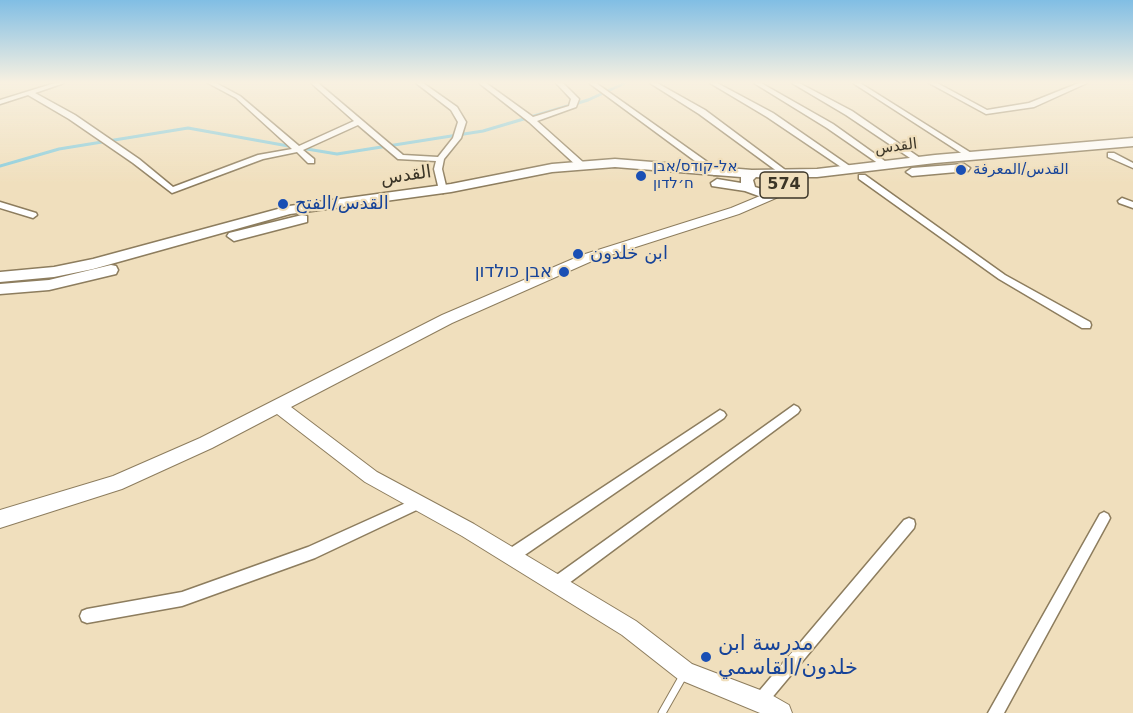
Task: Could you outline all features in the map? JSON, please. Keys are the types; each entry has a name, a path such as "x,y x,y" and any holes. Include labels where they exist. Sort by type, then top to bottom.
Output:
{"main road":[{"name":"القدس","path":"770,174 788,175 919,160 1133,142"},
{"name":"القدس","path":"778,192 804,182 1133,153"},
{"name":"القدس","path":"0,277 54,272 93,264 273,214 443,190 581,165 633,164 717,173 750,184"},
{"name":"القدس","path":"0,289 50,285 88,277 294,221 449,199 569,176 625,173 750,184"},
{"name":"574","path":"770,174 782,181 778,192 760,194 750,184 770,174"}],"street":[{"path":"71,116 136,161 172,190 261,157 297,150 358,122"},
{"path":"259,116 311,162"},
{"path":"352,116 401,156 440,159"},
{"path":"443,190 438,169 440,159 457,138 462,122 458,116"},
{"path":"527,116 581,165"},
{"path":"532,120 543,116"},
{"path":"638,116 717,173"},
{"path":"708,116 788,175"},
{"path":"772,116 850,169"},
{"path":"813,116 885,164"},
{"path":"854,116 919,160"},
{"path":"909,116 972,156"},
{"path":"1111,155 1133,166"},
{"path":"862,177 1002,277 1086,325"},
{"path":"743,208 751,198 750,184"},
{"path":"0,519 116,483 206,443 447,319 587,258 743,208 778,192"},
{"path":"1122,201 1133,205"},
{"path":"0,205 33,216"},
{"path":"278,406 371,477 511,556 629,628 685,672 760,701 781,713"},
{"path":"556,584 794,410"},
{"path":"511,556 720,415"},
{"path":"87,616 182,599 310,553 419,503"},
{"path":"996,713 1104,518"},
{"path":"760,701 909,524"}],"lane":[{"path":"662,713 685,672"}],"waterway":[{"path":"301,148 337,154 483,131 533,116"},
{"path":"0,166 59,149 188,128 294,147"}],"place":[{"name":"القدس/المعرفة","path":"961,170"},
{"name":"אל-קודס/אבן ח׳לדון","path":"641,176"},
{"name":"القدس/الفتح","path":"283,204"},
{"name":"ابن خلدون","path":"578,254"},
{"name":"אבן כולדון","path":"564,272"},
{"name":"مدرسة ابن خلدون/القاسمي","path":"706,657"}]}
